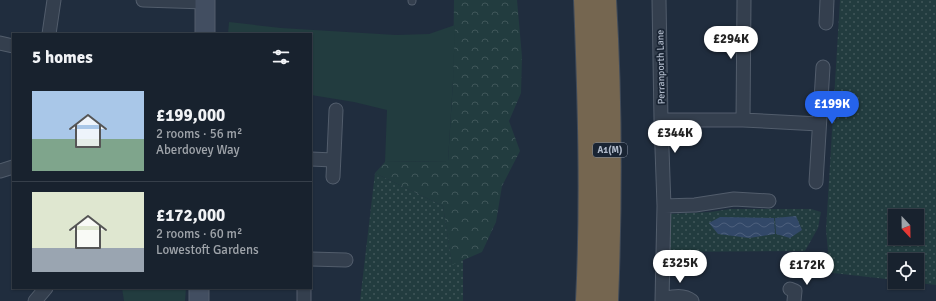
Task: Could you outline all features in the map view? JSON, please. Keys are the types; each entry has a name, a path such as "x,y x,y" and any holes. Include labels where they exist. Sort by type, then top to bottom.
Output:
{"highway":[{"name":"A1(M)","path":"585,0 590,133 590,207 587,301"},
{"name":"A1(M)","path":"605,0 610,136 610,213 607,301"}],"street":[{"path":"49,33 54,0"},
{"path":"148,0 182,2 205,1 204,33"},
{"name":"Perranporth Lane","path":"659,0 664,206 662,300"},
{"path":"743,120 744,0"},
{"path":"826,23 827,0"},
{"path":"0,43 12,46"},
{"path":"816,182 823,67"},
{"path":"333,177 336,110"},
{"path":"661,120 743,120 819,124"},
{"path":"312,159 333,160"},
{"path":"0,171 12,167"},
{"path":"664,206 695,205 734,199 769,201"},
{"path":"312,259 346,260"},
{"path":"35,301 45,289"},
{"path":"199,289 199,301"},
{"path":"304,289 304,301"},
{"path":"662,300 678,296 688,298 692,301"}],"green space":[{"path":"454,0 517,0 522,57 521,93 509,121 520,151 502,186 496,222 482,252 452,265 443,206 375,173 385,162 448,161 453,81"},
{"path":"840,0 936,0 936,285 924,284 924,253 888,253 888,279 824,272 828,251 826,230"},
{"path":"229,22 281,28 396,35 429,34 455,25 448,161 385,162 387,110 354,102 312,95 312,33 228,33"},
{"path":"375,173 443,206 452,264 463,260 463,301 360,301"},
{"path":"730,209 811,209 821,212 818,228 805,251 668,252 670,214 710,212"},
{"path":"122,289 186,289 185,301 124,301"}],"water":[{"path":"796,216 802,230 790,238 776,234 775,218"},
{"path":"720,217 774,218 775,234 749,238 718,234 709,223"}]}
